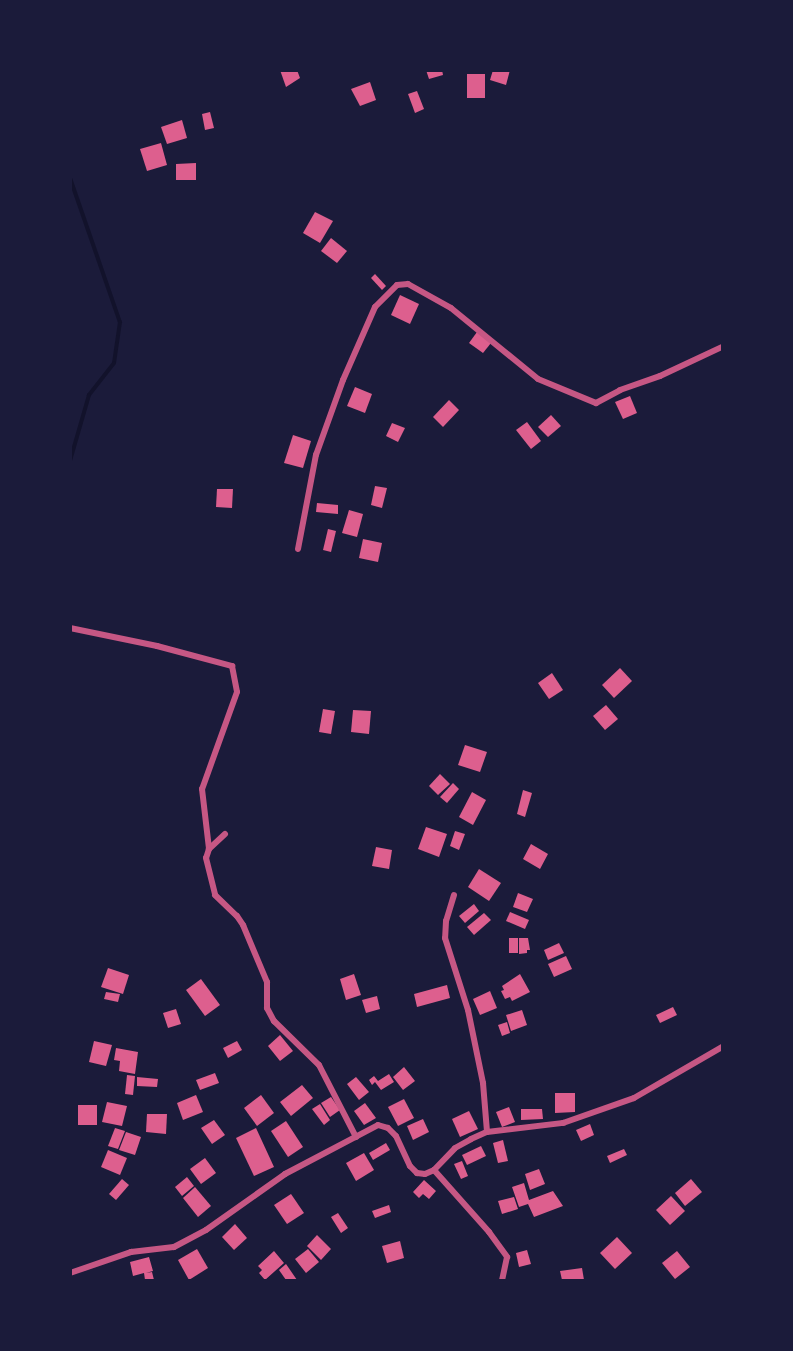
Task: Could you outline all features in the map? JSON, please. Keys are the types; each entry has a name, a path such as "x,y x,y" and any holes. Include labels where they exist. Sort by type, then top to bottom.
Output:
{"street":[{"path":"298,549 316,455 340,389 375,308 397,285 408,284 451,308 538,379 596,404 620,390 660,376 723,347"},
{"path":"70,628 157,646 232,666 237,692 202,789 209,849 207,869 215,895 243,925 267,982 267,1008 274,1022 319,1065 356,1137"},
{"path":"209,849 225,834"},
{"path":"454,894 446,921 446,938 468,1010 483,1083 488,1132"},
{"path":"70,1273 131,1252 174,1247 206,1230 285,1174 383,1125 396,1136 410,1166 417,1173 425,1174 434,1170 455,1148 488,1132 563,1123 633,1098 723,1047"},
{"path":"434,1170 489,1232 507,1257 502,1281"}],"building":[{"path":"280,70 297,70 300,78 286,87"},
{"path":"426,70 442,70 443,75 429,79"},
{"path":"493,70 510,70 506,85 490,80"},
{"path":"467,74 485,74 485,98 467,98"},
{"path":"370,82 376,100 360,106 351,89"},
{"path":"417,91 424,109 415,113 408,94"},
{"path":"210,112 214,128 205,130 202,114"},
{"path":"182,120 187,138 167,144 161,127"},
{"path":"161,143 167,165 147,171 140,149"},
{"path":"196,163 196,180 176,180 176,164"},
{"path":"315,212 333,221 320,243 303,233"},
{"path":"331,238 347,251 337,263 321,251"},
{"path":"375,274 386,286 382,290 371,278"},
{"path":"400,295 419,304 410,324 391,315"},
{"path":"477,332 491,343 483,353 469,343"},
{"path":"355,387 372,394 365,413 347,406"},
{"path":"630,396 637,413 623,419 615,402"},
{"path":"449,400 459,410 443,427 433,417"},
{"path":"551,415 561,426 548,437 538,427"},
{"path":"527,422 541,441 531,449 516,430"},
{"path":"392,423 405,428 398,442 386,436"},
{"path":"293,435 311,441 303,468 284,463"},
{"path":"375,486 387,488 382,508 371,505"},
{"path":"217,489 233,489 232,508 216,507"},
{"path":"317,503 338,505 338,514 316,512"},
{"path":"349,510 363,514 357,537 342,533"},
{"path":"328,529 336,531 331,552 323,550"},
{"path":"363,539 382,543 378,562 359,558"},
{"path":"620,668 632,681 614,698 602,685"},
{"path":"552,673 563,690 549,699 538,683"},
{"path":"606,705 618,719 605,730 593,716"},
{"path":"323,709 335,711 331,734 319,732"},
{"path":"353,710 371,711 369,734 351,732"},
{"path":"465,745 487,752 480,772 458,765"},
{"path":"440,774 450,784 438,795 429,786"},
{"path":"453,783 459,789 447,803 440,797"},
{"path":"523,790 532,793 525,817 517,814"},
{"path":"472,792 486,800 473,825 459,817"},
{"path":"426,827 447,834 439,857 418,849"},
{"path":"455,831 465,834 459,850 450,846"},
{"path":"531,844 548,854 540,869 523,859"},
{"path":"376,847 392,850 389,869 372,866"},
{"path":"479,869 501,883 489,901 468,887"},
{"path":"518,893 533,899 527,912 513,907"},
{"path":"474,904 479,911 465,923 459,916"},
{"path":"510,912 529,920 525,929 506,921"},
{"path":"484,913 491,920 474,935 467,927"},
{"path":"509,938 518,938 518,953 509,953"},
{"path":"519,938 528,938 530,950 527,950 527,953 519,954"},
{"path":"559,943 564,953 548,960 544,950"},
{"path":"566,956 572,969 554,977 548,964"},
{"path":"108,968 129,975 123,994 101,987"},
{"path":"354,974 361,995 346,1000 340,979"},
{"path":"520,974 530,992 512,1001 510,997 505,999 501,991 504,990 502,986"},
{"path":"201,979 220,1005 205,1016 186,990"},
{"path":"447,985 450,998 417,1007 414,994"},
{"path":"490,991 497,1008 480,1015 473,999"},
{"path":"106,992 120,994 118,1002 104,999"},
{"path":"377,996 380,1009 366,1013 362,1000"},
{"path":"673,1007 677,1015 660,1023 656,1015"},
{"path":"176,1009 181,1024 168,1028 163,1013"},
{"path":"522,1010 527,1025 511,1031 506,1015"},
{"path":"507,1022 510,1033 502,1036 498,1025"},
{"path":"280,1035 293,1051 280,1061 268,1046"},
{"path":"94,1041 112,1045 106,1066 89,1062"},
{"path":"237,1041 242,1050 228,1058 223,1048"},
{"path":"116,1048 138,1052 135,1074 119,1071 120,1061 114,1060"},
{"path":"404,1067 415,1081 403,1090 393,1077"},
{"path":"215,1073 219,1083 200,1090 196,1080"},
{"path":"389,1074 394,1082 381,1090 375,1082 372,1085 369,1080 374,1076 378,1081"},
{"path":"127,1075 135,1076 133,1095 125,1094"},
{"path":"137,1077 158,1079 157,1087 137,1086"},
{"path":"356,1077 369,1092 359,1100 347,1084"},
{"path":"302,1085 313,1098 291,1116 280,1102"},
{"path":"555,1093 575,1093 575,1112 555,1113"},
{"path":"196,1095 203,1112 183,1120 177,1103"},
{"path":"261,1095 274,1113 257,1126 244,1108"},
{"path":"331,1097 340,1110 330,1117 321,1103"},
{"path":"404,1099 414,1118 398,1126 388,1107"},
{"path":"107,1102 127,1106 122,1126 102,1122"},
{"path":"365,1103 376,1118 364,1125 354,1111"},
{"path":"320,1104 330,1120 324,1125 312,1109"},
{"path":"78,1105 97,1105 97,1125 78,1125"},
{"path":"509,1107 515,1122 502,1127 496,1112"},
{"path":"521,1109 542,1109 543,1119 521,1120"},
{"path":"469,1111 478,1129 460,1137 452,1119"},
{"path":"147,1114 167,1114 166,1134 146,1132"},
{"path":"423,1119 429,1132 413,1140 407,1126"},
{"path":"214,1120 225,1135 212,1144 201,1128"},
{"path":"286,1121 303,1147 288,1157 271,1131"},
{"path":"590,1124 594,1135 581,1141 576,1130"},
{"path":"115,1128 125,1131 118,1149 108,1146"},
{"path":"256,1128 274,1167 254,1176 236,1138"},
{"path":"126,1132 141,1137 135,1155 119,1150"},
{"path":"503,1140 508,1161 498,1163 493,1143"},
{"path":"386,1143 390,1150 373,1160 369,1153"},
{"path":"481,1146 486,1156 467,1165 462,1155"},
{"path":"624,1149 627,1155 610,1163 607,1156"},
{"path":"108,1150 127,1158 120,1175 101,1167"},
{"path":"364,1153 374,1170 356,1181 346,1163"},
{"path":"205,1158 216,1173 201,1184 190,1169"},
{"path":"462,1161 468,1176 461,1179 454,1164"},
{"path":"539,1169 545,1184 530,1190 525,1174"},
{"path":"187,1177 194,1186 182,1196 175,1187"},
{"path":"122,1179 129,1185 116,1200 109,1194"},
{"path":"691,1179 702,1192 685,1206 675,1193"},
{"path":"424,1180 436,1191 429,1199 423,1194 419,1198 413,1192"},
{"path":"524,1183 529,1200 553,1191 563,1206 534,1217 528,1204 519,1207 512,1187"},
{"path":"195,1187 211,1206 198,1217 183,1198"},
{"path":"291,1194 304,1213 287,1224 274,1205"},
{"path":"671,1196 685,1211 670,1225 656,1210"},
{"path":"514,1197 518,1209 502,1214 498,1201"},
{"path":"389,1205 391,1212 375,1218 372,1211"},
{"path":"338,1213 348,1228 341,1233 331,1217"},
{"path":"235,1224 247,1238 234,1250 222,1237"},
{"path":"317,1235 331,1249 321,1260 307,1246"},
{"path":"617,1237 632,1253 615,1269 600,1253"},
{"path":"400,1241 404,1258 387,1263 382,1246"},
{"path":"197,1249 208,1268 189,1280 178,1260"},
{"path":"308,1249 319,1262 306,1273 295,1259"},
{"path":"527,1250 531,1264 519,1267 516,1253"},
{"path":"274,1251 284,1263 265,1280 259,1273 262,1270 258,1266"},
{"path":"677,1251 690,1267 675,1279 662,1263"},
{"path":"149,1257 153,1271 146,1273 152,1272 154,1280 145,1280 144,1273 133,1276 130,1262"},
{"path":"286,1264 297,1280 286,1280 279,1270"},
{"path":"582,1268 584,1280 562,1280 560,1271"}],"waterway":[{"path":"70,178 120,322 114,363 89,395 70,461"}]}
